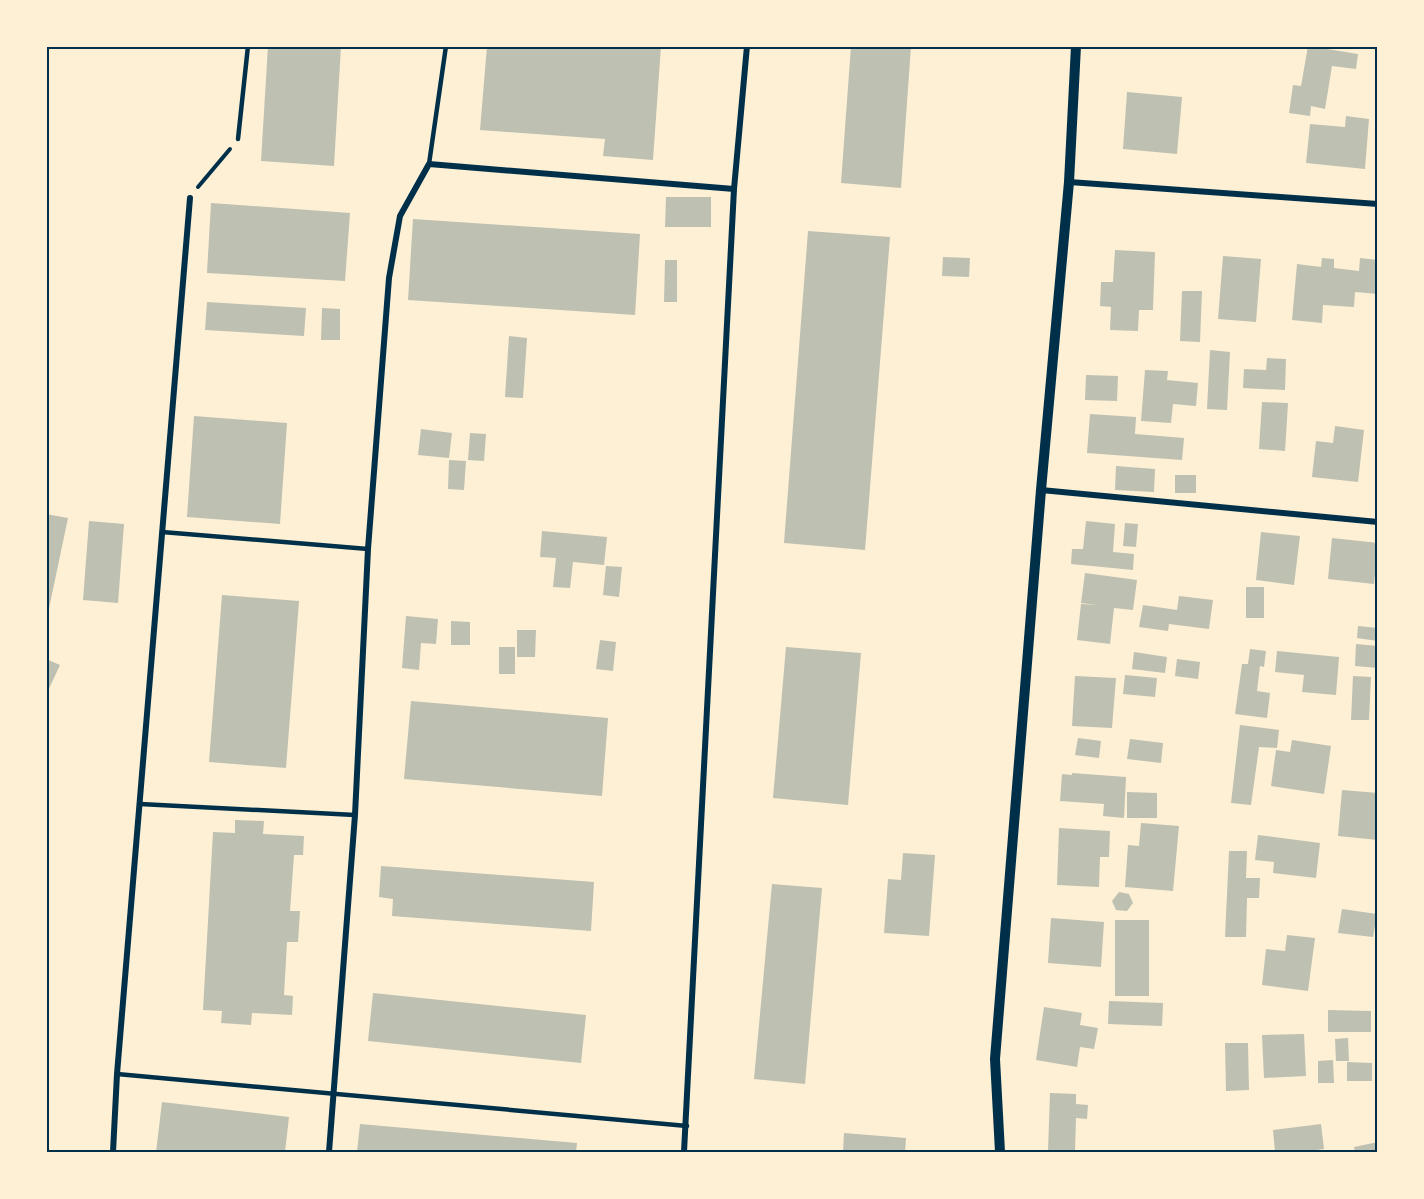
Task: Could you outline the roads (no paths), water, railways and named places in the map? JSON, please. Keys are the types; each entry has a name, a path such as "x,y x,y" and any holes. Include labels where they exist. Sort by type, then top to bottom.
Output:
{"street":[{"path":"684,1152 734,189 747,46"},
{"path":"1000,1152 995,1059 1041,490 1069,182 1076,46"},
{"path":"329,1152 355,815 368,549 388,278 400,216 429,164 734,189"},
{"path":"1069,182 1377,204"},
{"path":"113,1152 117,1074 190,198"},
{"path":"1041,490 1377,522"}],"lane":[{"path":"238,139 248,46"},
{"path":"429,164 446,46"},
{"path":"162,532 368,549"},
{"path":"140,804 355,815"},
{"path":"117,1074 687,1126"}]}
